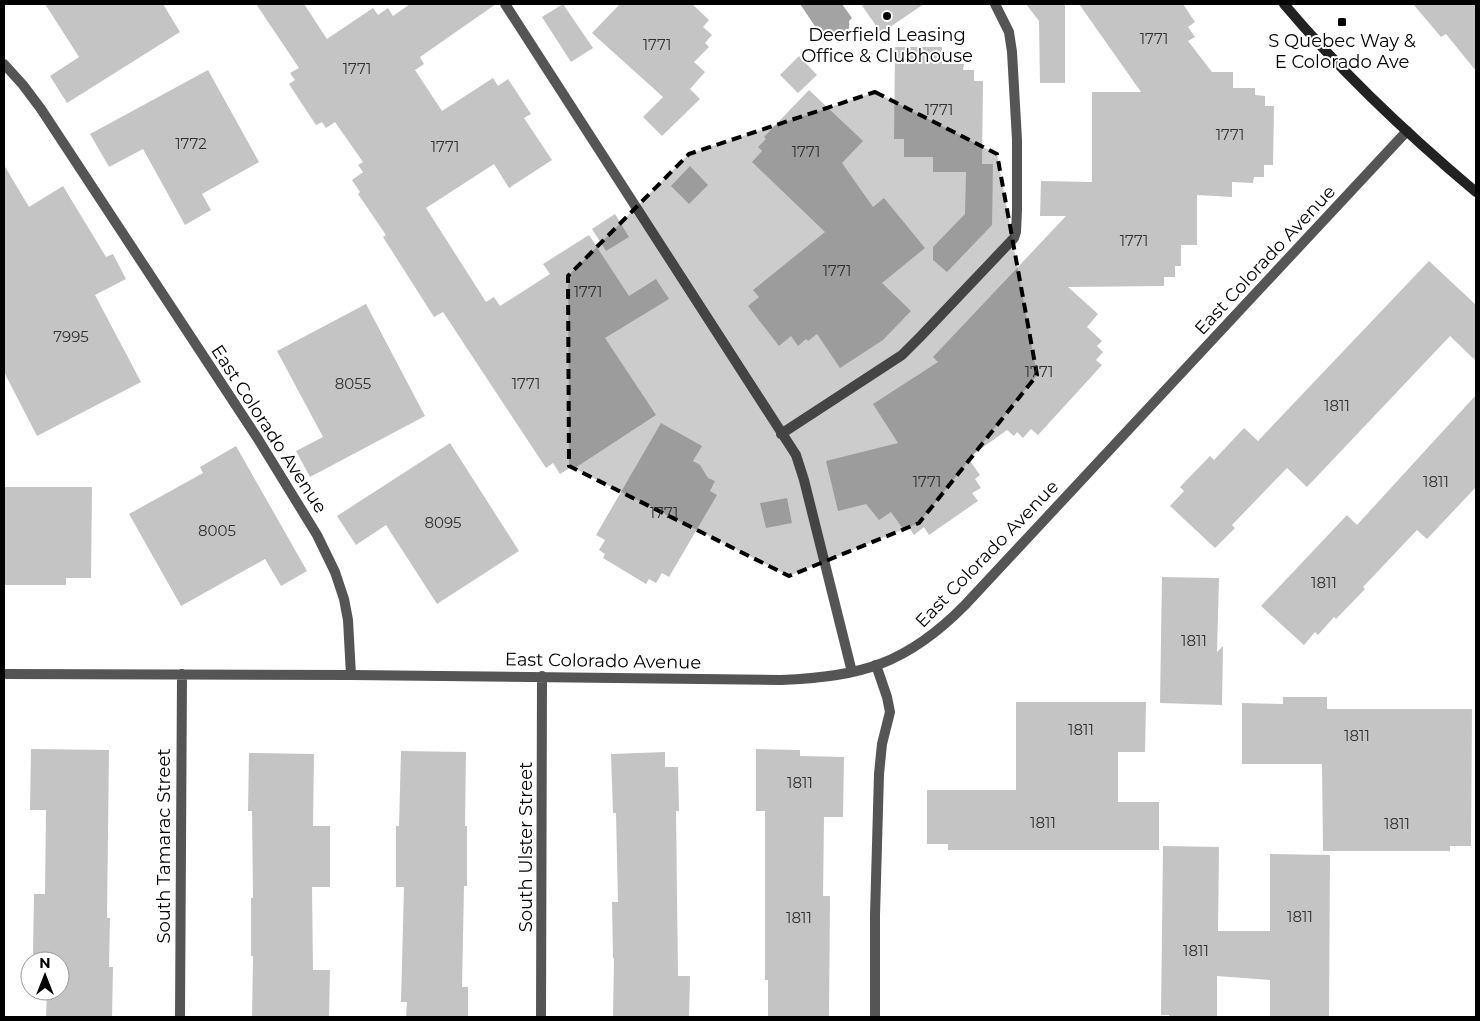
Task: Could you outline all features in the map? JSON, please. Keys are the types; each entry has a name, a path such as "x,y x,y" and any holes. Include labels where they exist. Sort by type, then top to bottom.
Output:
{"street":[{"path":"505,4 796,455 852,672"},
{"path":"781,434 902,355 1014,238 1017,210 1012,52 1009,32 995,4"},
{"path":"1284,4 1332,58 1407,131 1476,192"},
{"name":"East Colorado Avenue","path":"4,64 41,109 258,439 327,554 340,587 348,620 351,675"},
{"name":"East Colorado Avenue","path":"4,674 542,676 781,680 818,678 852,672 897,658 917,646 955,615 1407,131"},
{"path":"875,1017 875,915 879,774 882,744 890,712 876,666"},
{"name":"South Tamarac Street","path":"180,1017 182,674"},
{"name":"South Ulster Street","path":"542,676 542,1017"}],"highlighted area":[{"path":"875,92 997,154 1037,375 919,523 789,576 569,466 568,276 689,154"}],"shaded area":[{"path":"800,4 842,4 852,18 849,21 848,30 844,37 836,39 827,36 823,38"}],"building":[{"path":"45,4 163,4 180,32 67,103 50,76 79,57"},
{"path":"256,4 304,4 327,39 373,8 378,15 388,8 393,16 410,4 496,4 420,57 424,64 415,70 442,111 493,78 498,86 508,79 531,114 524,118 552,160 509,188 494,164 426,208 486,302 494,297 500,306 550,274 543,264 589,235 629,296 656,279 669,299 605,338 656,415 575,468 573,466 560,474 553,463 546,468 443,312 434,317 383,237 386,235 358,194 360,192 352,180 363,172 358,165 363,162 335,122 326,128 322,122 316,125 289,84 295,80 290,73 299,68"},
{"path":"563,4 593,48 571,62 542,17"},
{"path":"620,4 692,4 709,20 703,27 712,35 705,43 709,47 694,62 705,72 690,89 700,99 662,136 643,117 663,97 592,33"},
{"name":"Deerfield Leasing Office & Clubhouse","path":"861,4 924,4 881,33"},
{"path":"1026,4 1065,4 1065,83 1040,83 1039,21"},
{"path":"1079,4 1183,4 1195,22 1188,27 1195,37 1188,41 1212,72 1233,72 1233,88 1255,88 1255,95 1265,96 1265,106 1274,106 1273,165 1264,165 1264,177 1254,177 1253,183 1232,182 1232,197 1197,195 1197,245 1181,245 1181,266 1175,266 1175,277 1164,277 1164,286 1068,287 1098,314 1087,327 1102,341 1097,346 1103,352 1096,360 1102,365 1038,435 1031,429 1023,438 1017,432 1014,436 1007,430 968,458 980,475 975,479 981,488 972,493 978,501 929,535 924,527 914,535 908,526 903,529 891,512 879,520 866,504 838,511 826,461 898,443 873,404 938,362 933,357 1066,216 1040,216 1041,181 1092,182 1092,92 1141,92"},
{"path":"1413,4 1476,4 1476,71 1446,34 1441,37"},
{"path":"895,47 942,47 942,64 964,64 963,70 974,70 974,81 983,81 982,164 993,164 992,225 947,272 933,260 933,247 965,214 966,172 933,172 933,157 904,157 904,139 894,139"},
{"path":"799,56 817,75 798,93 780,75"},
{"path":"208,70 259,162 202,194 211,210 185,225 143,149 109,167 90,134"},
{"path":"809,90 863,141 842,163 873,207 884,198 925,248 882,283 911,311 883,340 840,368 817,334 808,341 806,339 798,346 791,336 779,346 748,306 759,297 753,290 825,232 752,162 762,151 758,147 766,139 764,137"},
{"path":"4,165 29,207 63,186 106,257 113,254 126,279 95,295 141,382 37,436 4,372"},
{"path":"690,166 708,185 689,204 671,186"},
{"path":"615,214 629,237 606,251 592,229"},
{"path":"1429,261 1476,305 1476,361 1450,336 1307,487 1287,468 1232,525 1235,528 1215,548 1170,506 1184,491 1180,487 1210,456 1214,460 1244,428 1258,441"},
{"path":"366,304 425,416 310,477 296,451 323,437 277,351"},
{"path":"1476,395 1476,487 1427,539 1417,530 1363,587 1365,589 1336,619 1334,617 1318,635 1315,632 1304,645 1261,606 1347,515 1357,525"},
{"path":"661,423 702,446 693,461 700,465 708,478 715,481 710,491 717,495 669,577 662,573 656,583 649,579 646,584 603,558 605,554 599,550 605,540 596,535"},
{"path":"450,443 519,551 437,604 386,525 356,545 337,516"},
{"path":"236,446 307,571 281,586 265,559 181,606 129,514 203,473 200,467"},
{"path":"4,487 92,487 91,578 66,578 66,585 4,585"},
{"path":"787,498 792,523 766,528 760,503"},
{"path":"1162,577 1219,578 1217,652 1223,646 1222,705 1160,703"},
{"path":"1283,697 1327,697 1327,709 1472,709 1471,846 1450,846 1450,851 1323,851 1322,764 1242,764 1242,703 1283,704"},
{"path":"1016,702 1146,702 1145,752 1118,752 1118,802 1159,802 1159,850 948,850 948,844 927,844 927,790 1016,790"},
{"path":"31,749 109,750 107,918 110,918 109,967 113,967 112,1017 46,1017 47,1001 70,1001 70,951 33,951 34,894 45,894 46,810 30,810"},
{"path":"756,749 800,750 800,756 844,757 843,817 824,817 823,896 830,896 829,1017 768,1017 768,980 765,980 765,811 756,811"},
{"path":"401,751 466,752 465,826 467,826 467,886 464,886 462,987 468,987 468,1017 406,1017 407,1002 401,1002 404,887 396,887 396,826 399,826"},
{"path":"665,752 665,767 678,767 679,811 676,811 678,976 690,976 689,1017 613,1017 614,958 612,902 618,902 616,813 613,813 611,754"},
{"path":"249,753 314,754 313,826 330,826 330,887 312,887 313,970 330,970 329,1017 252,1017 253,956 251,956 251,898 253,898 252,811 248,811"},
{"path":"1163,846 1219,847 1218,931 1270,931 1270,854 1330,855 1329,1017 1270,1017 1270,980 1217,976 1217,1017 1169,1017 1169,1015 1161,1015"}],"place":[{"name":"Deerfield Leasing Office & Clubhouse","path":"887,16"},
{"name":"S Quebec Way & E Colorado Ave","path":"1342,22"}]}
